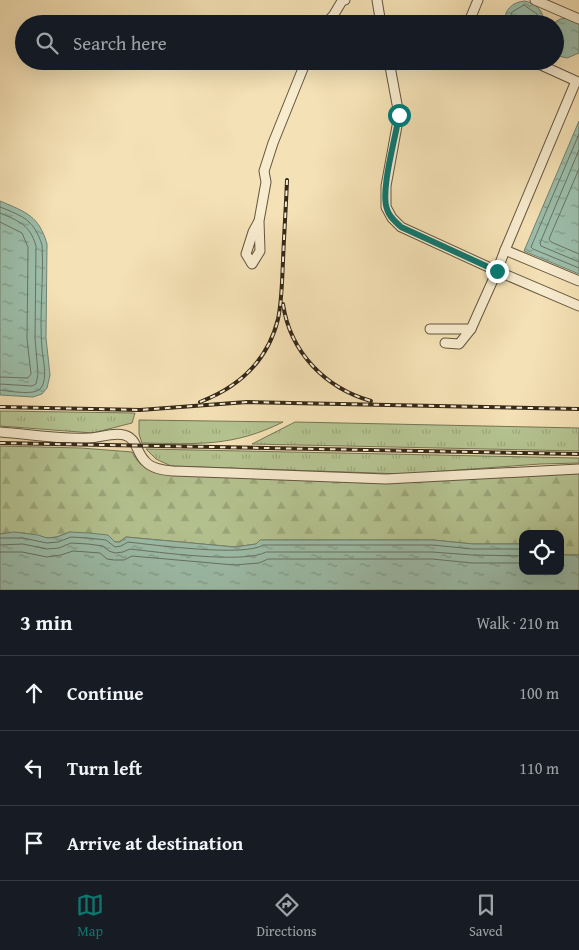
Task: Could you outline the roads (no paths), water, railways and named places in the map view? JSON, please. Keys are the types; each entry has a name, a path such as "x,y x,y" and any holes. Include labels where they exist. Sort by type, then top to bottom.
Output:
{"lane":[{"path":"334,15 342,1 345,0"},
{"path":"377,0 380,15"},
{"path":"472,15 478,0"},
{"path":"535,0 579,19"},
{"path":"259,221 266,182 264,171 273,143 302,70"},
{"path":"391,70 399,115 386,186 386,207 392,218 401,227 579,306"},
{"path":"445,343 459,344 471,329 578,82 552,70"},
{"path":"505,250 579,281"},
{"path":"430,329 471,329"},
{"path":"0,432 90,438 115,434 124,435 134,440 144,460 151,466 173,471 386,479 579,469"}],"water":[{"path":"525,1 533,4 543,15 505,15 516,3"},
{"path":"564,18 579,24 579,53 567,58 564,57"},
{"path":"579,121 579,274 524,251"},
{"path":"0,201 30,216 40,227 47,244 46,338 50,375 47,388 42,394 33,397 0,395"},
{"path":"14,532 47,538 57,537 70,532 89,533 108,535 115,542 120,542 126,537 235,547 256,544 260,540 433,540 473,544 519,544 519,575 564,575 564,555 579,555 579,590 0,590 0,534"}],"railway":[{"path":"200,402 227,388 250,370 267,347 273,334 278,319 281,297 287,180"},
{"path":"283,304 293,338 312,366 339,387 371,401"},
{"path":"0,407 140,410 247,402 579,409"},
{"path":"0,443 579,454"}]}
